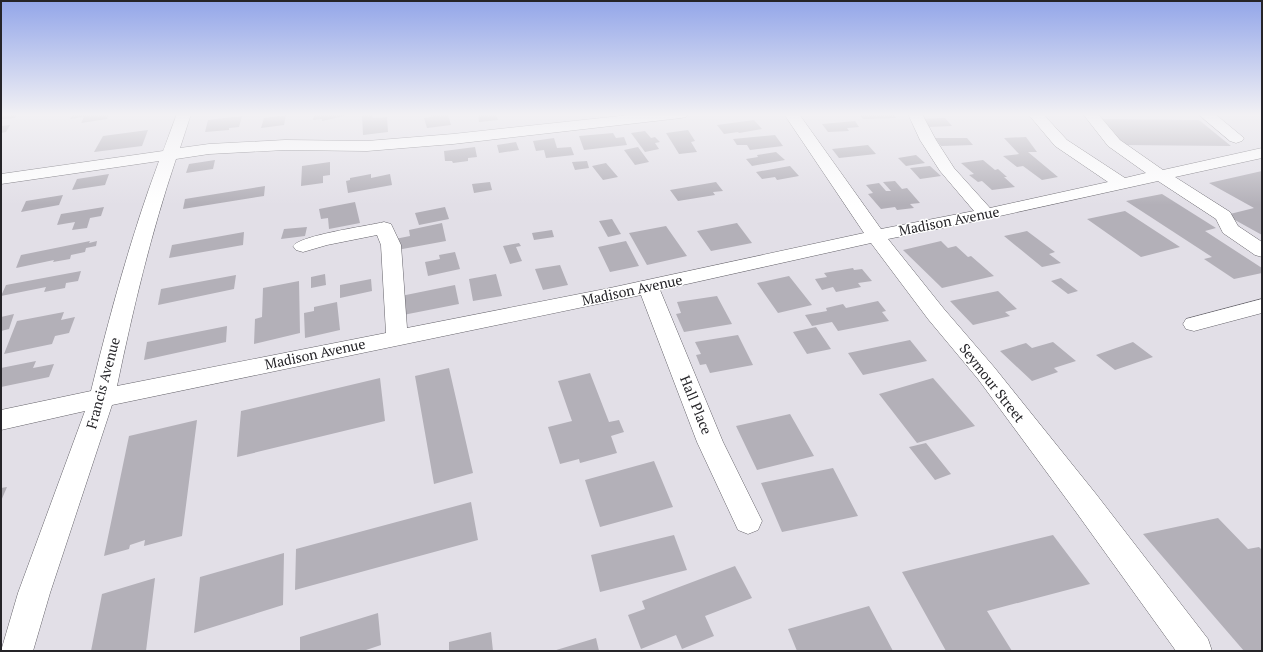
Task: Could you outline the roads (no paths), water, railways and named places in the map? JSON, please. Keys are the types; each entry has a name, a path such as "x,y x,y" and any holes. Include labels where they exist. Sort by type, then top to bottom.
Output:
{"street":[{"name":"Francis Avenue","path":"17,651 34,593 102,398 118,322 158,187 174,144"},
{"path":"1,179 209,149 285,145 367,146 387,144"},
{"name":"Seymour Street","path":"812,144 876,236 936,314 990,379 1196,651"},
{"path":"931,144 948,171 986,214"},
{"path":"1063,144 1123,184"},
{"path":"1116,144 1159,176 1224,216 1230,229 1262,251"},
{"name":"Madison Avenue","path":"1,420 648,286 1262,153"},
{"path":"304,246 323,240 384,228 391,245 397,337"},
{"name":"Hall Place","path":"648,286 710,442 748,521"},
{"path":"1194,324 1262,306"}]}
